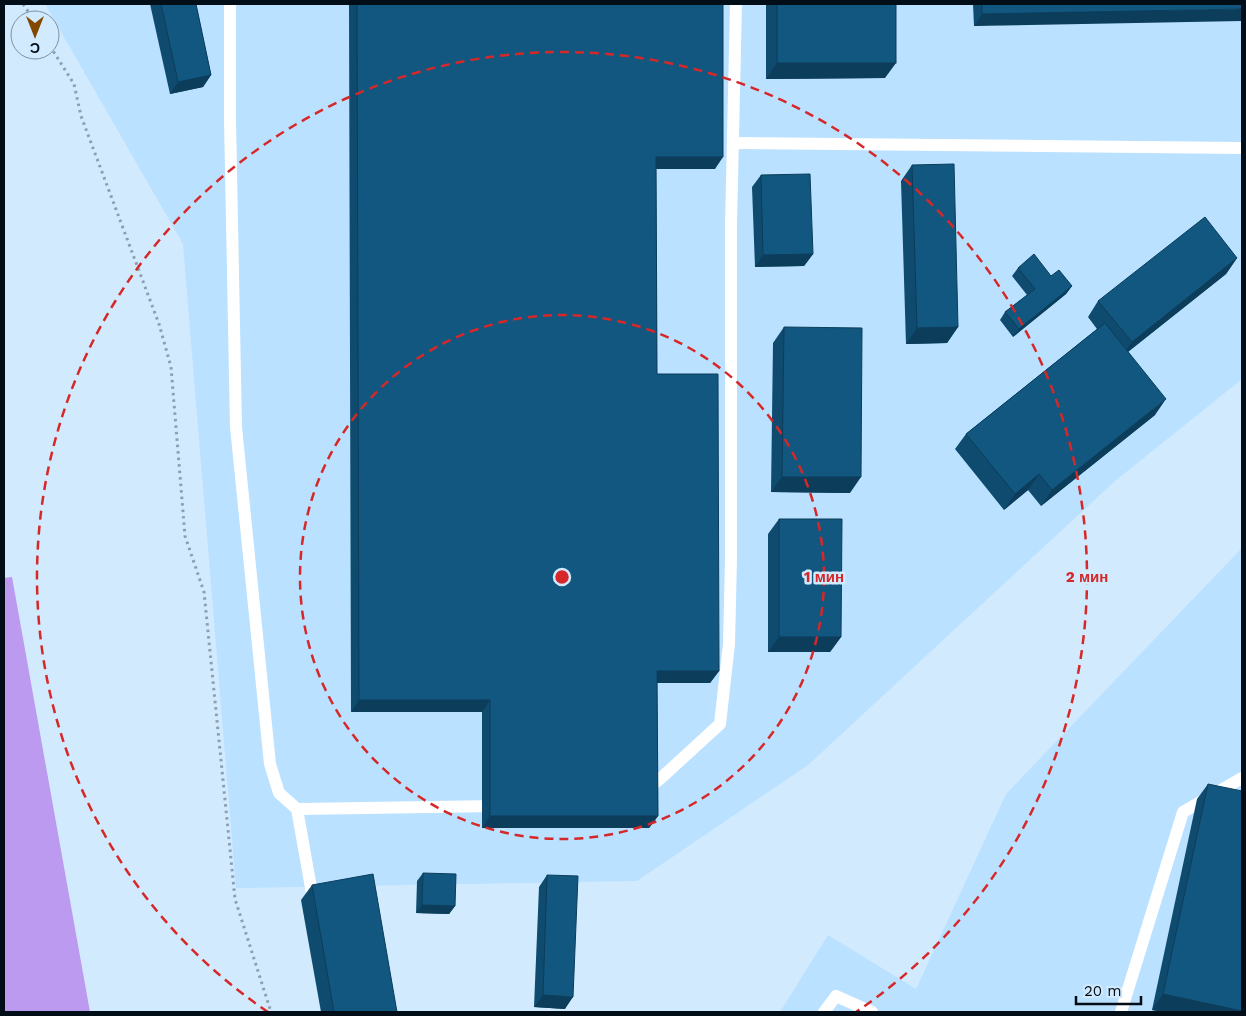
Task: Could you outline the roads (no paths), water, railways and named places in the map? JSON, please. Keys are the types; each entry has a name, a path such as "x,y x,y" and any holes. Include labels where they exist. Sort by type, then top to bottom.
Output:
{"lane":[{"path":"230,4 230,119 236,427 270,764 279,793 297,810 313,899"},
{"path":"635,798 661,778 720,724 729,644 731,559 731,225 736,4"},
{"path":"733,143 1242,148"},
{"path":"1122,1012 1183,812 1242,778"},
{"path":"297,810 514,806"},
{"path":"824,1012 836,996 872,1012"}]}
